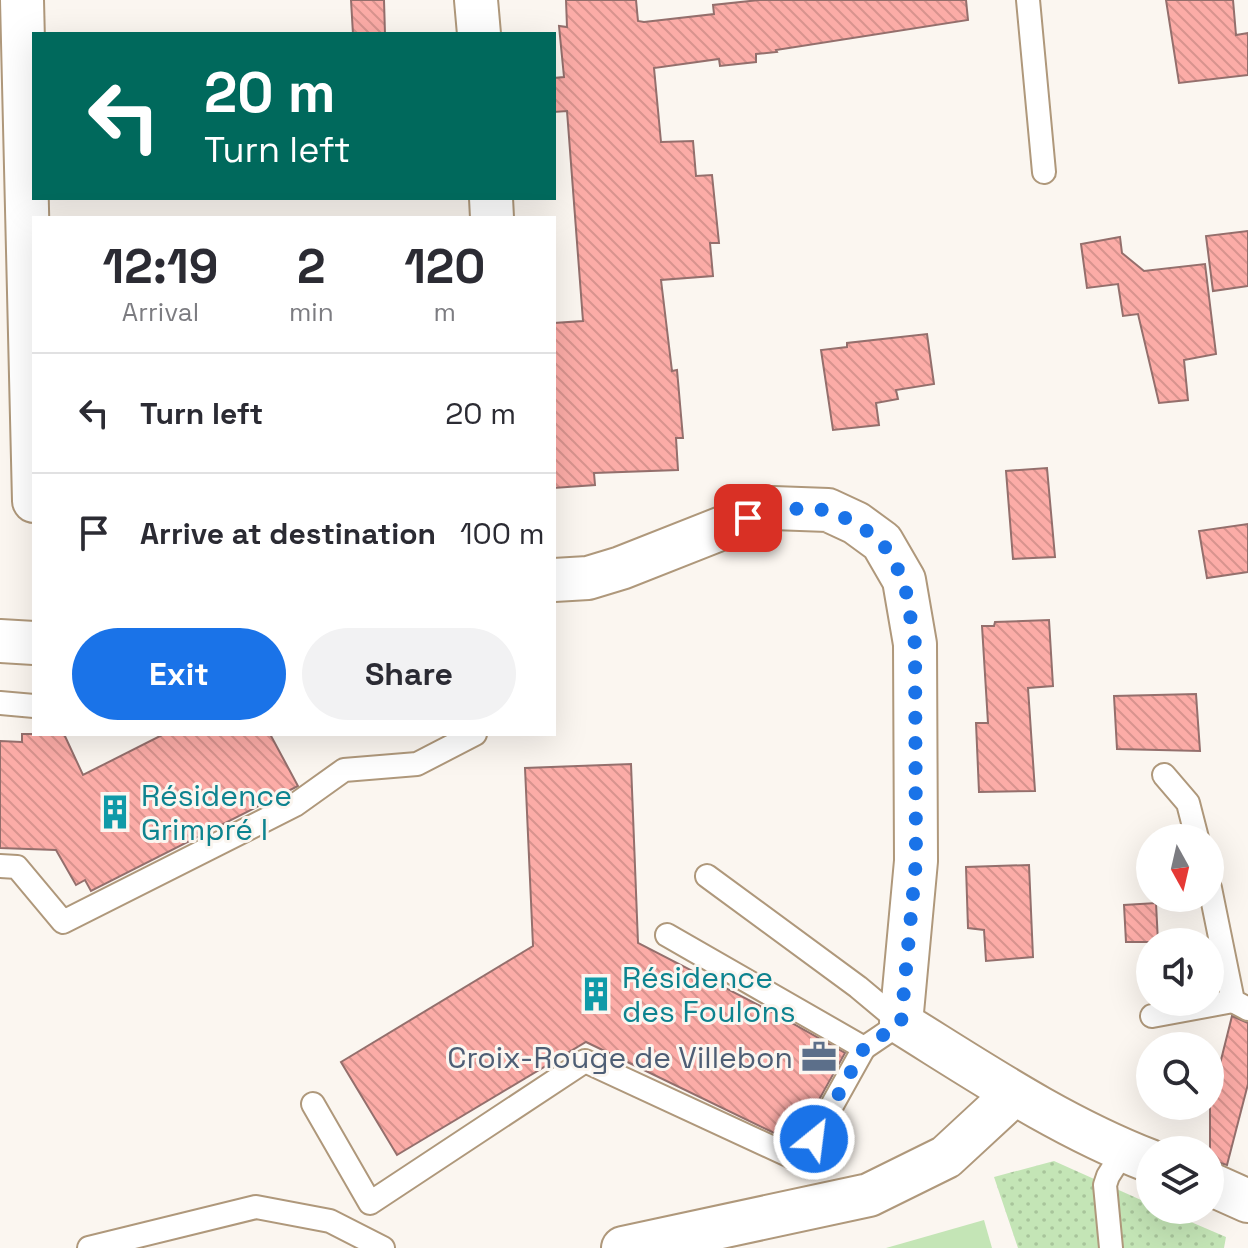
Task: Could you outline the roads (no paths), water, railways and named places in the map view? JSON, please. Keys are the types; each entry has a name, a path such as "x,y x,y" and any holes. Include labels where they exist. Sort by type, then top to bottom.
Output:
{"street":[{"path":"22,0 32,418"},
{"path":"476,0 479,32"},
{"path":"556,580 588,578 621,568 773,508 828,510 856,523 882,542 904,580 915,644 916,861 901,1023 1093,1139 1136,1156"},
{"path":"0,641 32,643"},
{"path":"623,1248 869,1195 946,1157 1014,1094"},
{"path":"1224,1190 1248,1201"}],"lane":[{"path":"1028,0 1044,172"},
{"path":"0,703 32,706"},
{"path":"0,866 17,867 63,922 295,805 344,770 417,764 471,736"},
{"path":"1164,775 1188,803 1193,824"},
{"path":"313,1104 370,1203 585,1061 801,1161 864,1048 901,1023 858,987 707,876"},
{"path":"1216,912 1240,1005"},
{"path":"667,935 864,1048"},
{"path":"1111,1248 1105,1185 1108,1176 1136,1157"},
{"path":"89,1248 256,1207 330,1221 383,1248"}],"place":[{"name":"Résidence Grimpré I","path":"115,812"},
{"name":"Résidence des Foulons","path":"596,994"},
{"name":"Croix-Rouge de Villebon","path":"819,1057"}]}
